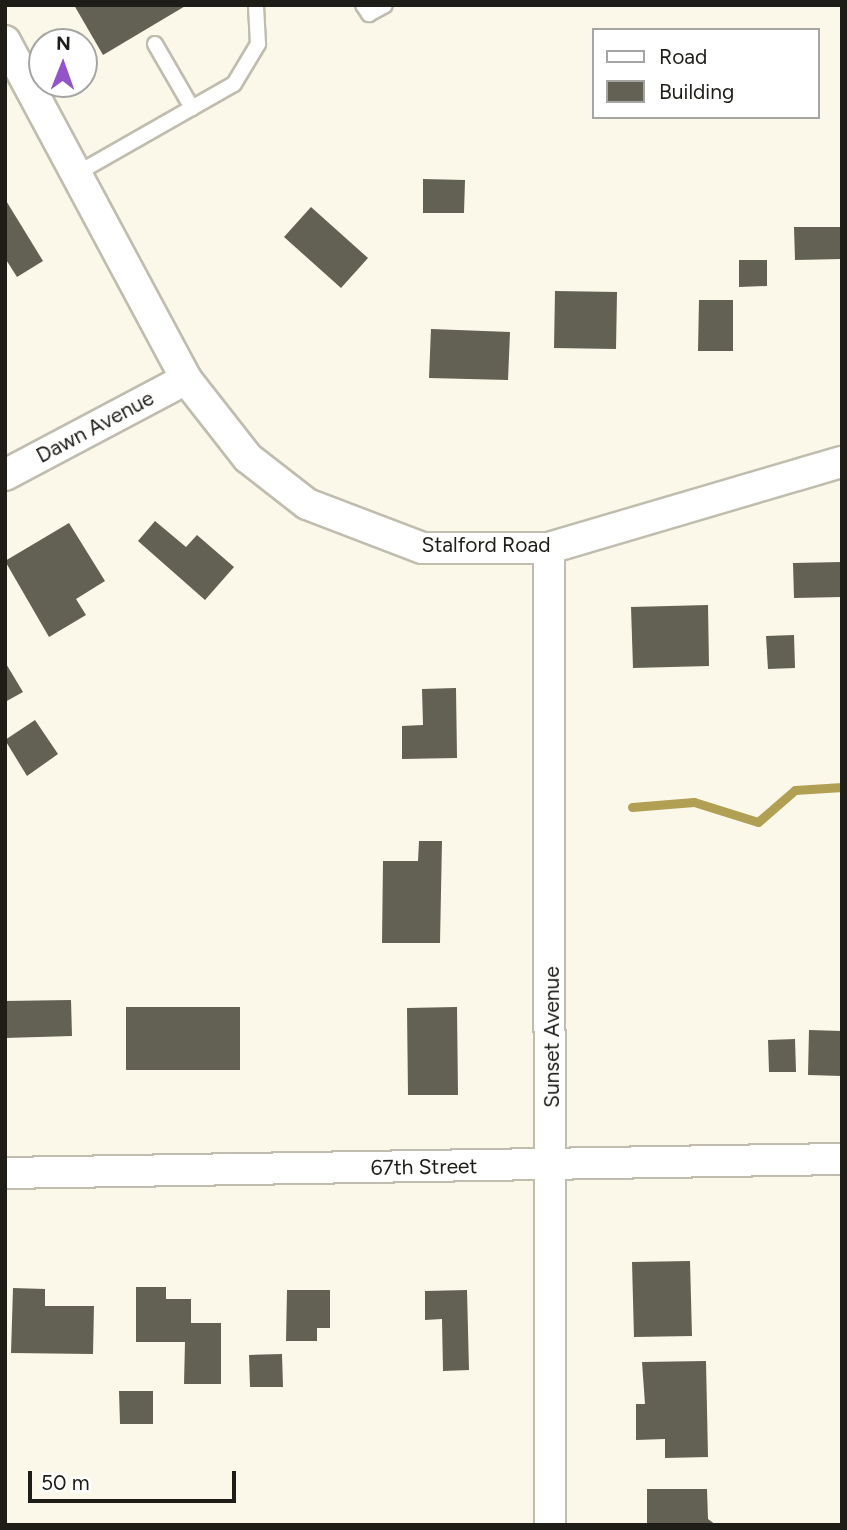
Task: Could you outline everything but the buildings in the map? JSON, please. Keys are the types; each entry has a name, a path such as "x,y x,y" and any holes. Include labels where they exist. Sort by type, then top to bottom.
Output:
{"street":[{"name":"Stalford Road","path":"8,52 186,379 248,458 307,504 422,548 549,548 842,462"},
{"name":"Dawn Avenue","path":"5,475 186,379"},
{"name":"Sunset Avenue","path":"549,548 553,1165 550,1525"},
{"name":"67th Street","path":"5,1173 842,1159"}],"lane":[{"path":"76,174 234,84 251,66 258,44 256,5"},
{"path":"363,5 369,14 385,5"},
{"path":"155,44 192,108"}],"waterway":[{"path":"632,807 694,802 758,822 795,790 842,787"}]}
